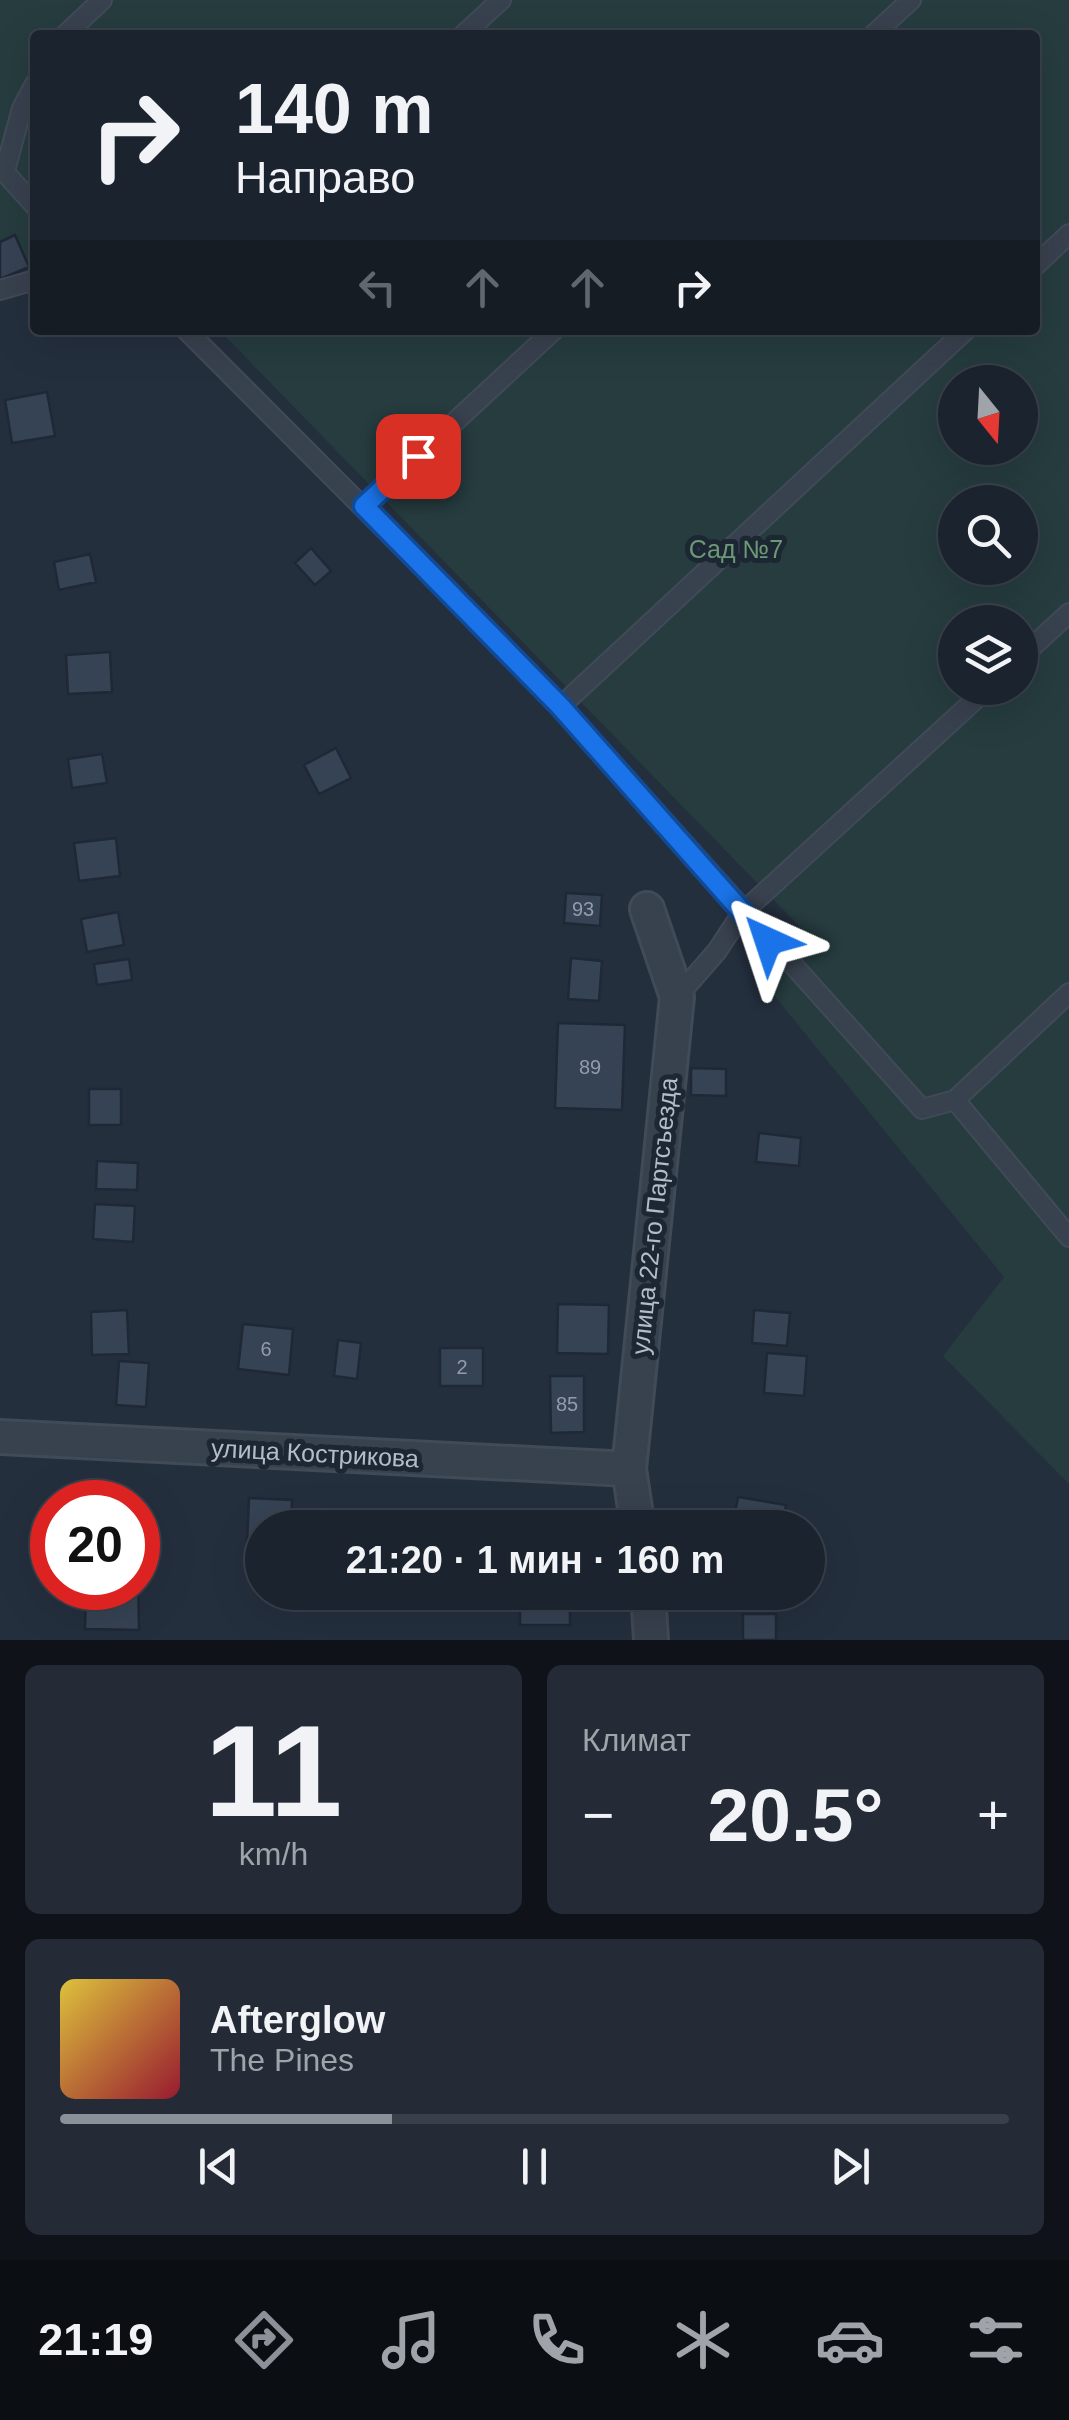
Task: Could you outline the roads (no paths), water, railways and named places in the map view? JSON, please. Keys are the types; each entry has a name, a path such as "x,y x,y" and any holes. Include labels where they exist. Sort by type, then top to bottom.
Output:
{"street":[{"name":"улица 22-го Партсъезда","path":"635,1510 629,1469 677,997 646,909"},
{"name":"улица Кострикова","path":"0,1437 629,1469"},
{"path":"649,1610 651,1640"}],"lane":[{"path":"70,30 102,0"},
{"path":"468,30 501,0"},
{"path":"878,30 911,0"},
{"path":"30,93 2,169 30,200"},
{"path":"1040,261 1069,234"},
{"path":"0,290 30,281"},
{"path":"191,335 560,706 922,1109 955,1100 1069,992"},
{"path":"364,506 549,335"},
{"path":"560,706 961,335"},
{"path":"1038,641 1069,613"},
{"path":"677,997 717,951 742,913 969,705"},
{"path":"955,1100 1069,1237"}],"park label":[{"name":"Сад №7","path":"736,549"}]}
